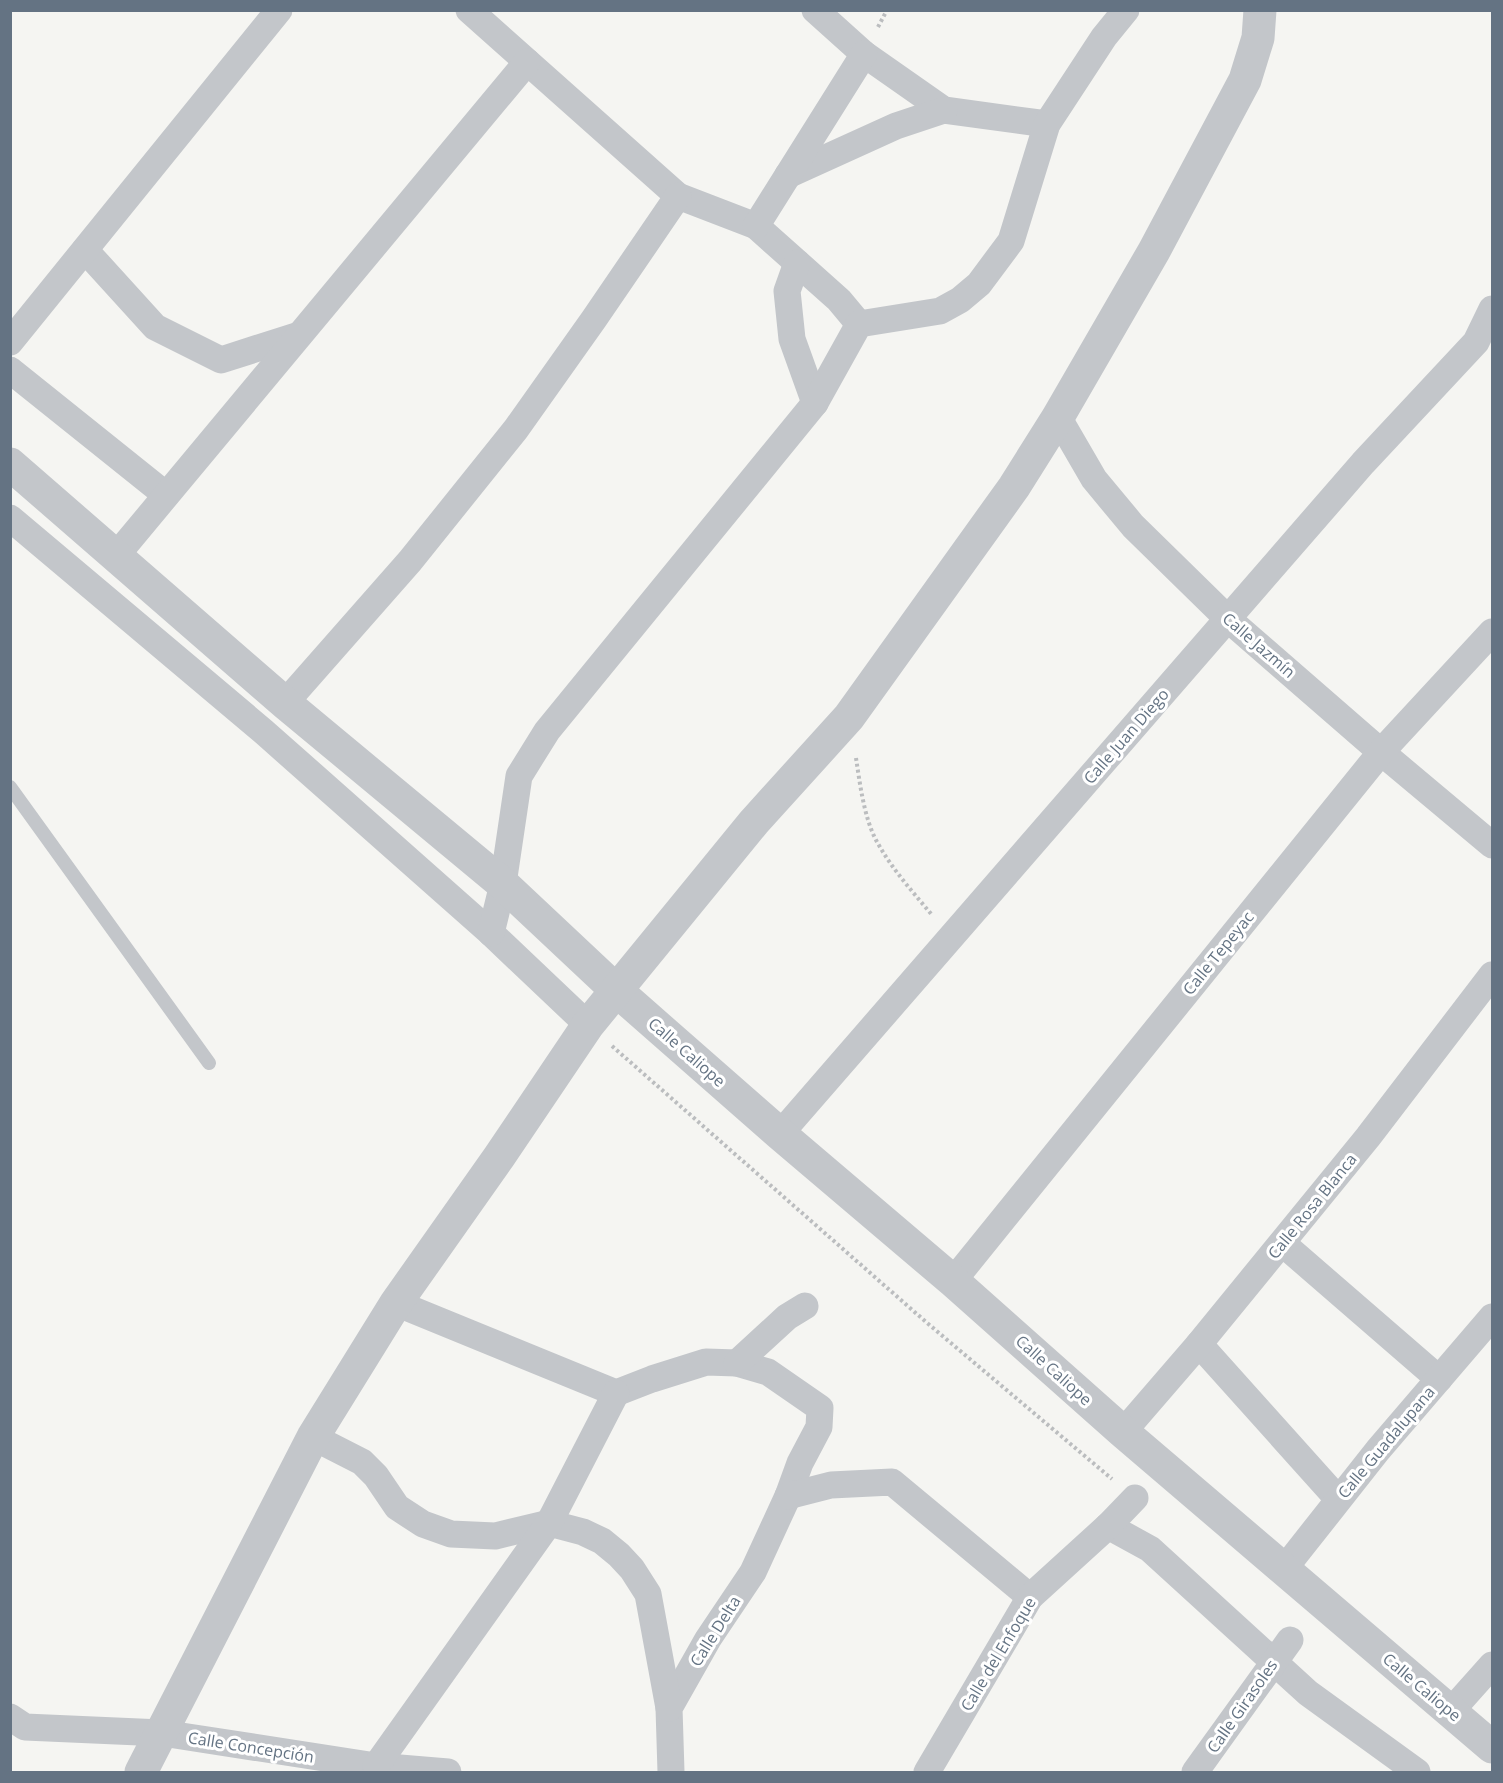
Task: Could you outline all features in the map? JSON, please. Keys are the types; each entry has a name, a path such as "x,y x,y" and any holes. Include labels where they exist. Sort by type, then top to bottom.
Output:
{"street":[{"path":"10,342 279,10"},
{"path":"469,10 678,196 756,226 839,300 859,324"},
{"path":"815,10 864,54 944,110"},
{"path":"859,324 940,311 960,300 978,284 1011,241 1047,124 1104,38 1126,10"},
{"path":"141,1773 313,1437 396,1303 588,1025 754,822 849,717 1014,487 1058,417 1154,251 1245,80 1258,38 1260,10"},
{"path":"756,226 864,54"},
{"path":"115,556 527,62"},
{"path":"788,175 896,126 944,110 1047,124"},
{"path":"285,703 410,561 516,429 678,196"},
{"path":"85,250 155,327 221,360 299,335"},
{"path":"797,263 787,291 792,339 815,402"},
{"name":"Calle Juan Diego","path":"780,1134 1363,463 1484,337 1492,309"},
{"path":"492,933 503,884 519,776 547,731 815,402 859,324"},
{"path":"10,370 166,495"},
{"name":"Calle Jazmín","path":"1058,417 1094,479 1133,526 1228,619 1492,845"},
{"name":"Calle Caliope","path":"10,464 285,703 503,884 617,991 780,1134 953,1281 1123,1432 1492,1746"},
{"path":"10,518 264,732 492,933 588,1025"},
{"name":"Calle Tepeyac","path":"953,1281 1382,752 1492,632"},
{"name":"Calle Rosa Blanca","path":"1123,1432 1199,1344 1368,1137 1492,975"},
{"path":"1282,1243 1439,1380"},
{"path":"396,1303 616,1393"},
{"path":"376,1766 549,1523 616,1393 706,1362 737,1363 787,1317 805,1306"},
{"name":"Calle Guadalupana","path":"1284,1569 1338,1499 1492,1317"},
{"path":"1199,1344 1338,1499"},
{"name":"Calle Delta","path":"669,1708 708,1639 753,1572 789,1496 800,1463 819,1427 820,1407 768,1371 737,1363"},
{"path":"313,1437 362,1462 376,1476 397,1507 423,1524 451,1534 495,1536 549,1523 583,1532 602,1541 619,1555 632,1569 648,1594 669,1708 671,1773"},
{"path":"789,1496 831,1485 892,1482 1030,1597"},
{"name":"Calle del Enfoque","path":"927,1773 1030,1597 1108,1526 1135,1498"},
{"path":"1108,1526 1150,1549 1282,1650 1308,1693 1417,1773"},
{"name":"Calle Girasoles","path":"1195,1773 1282,1650"},
{"path":"1451,1711 1492,1665"},
{"name":"Calle Concepción","path":"10,1717 25,1727 162,1733 376,1766 448,1773"}],"lane":[{"path":"10,787 209,1063"}],"path":[{"path":"849,717 862,795 875,838 897,873 950,937"},
{"path":"588,1025 926,1322 1135,1498"}]}
